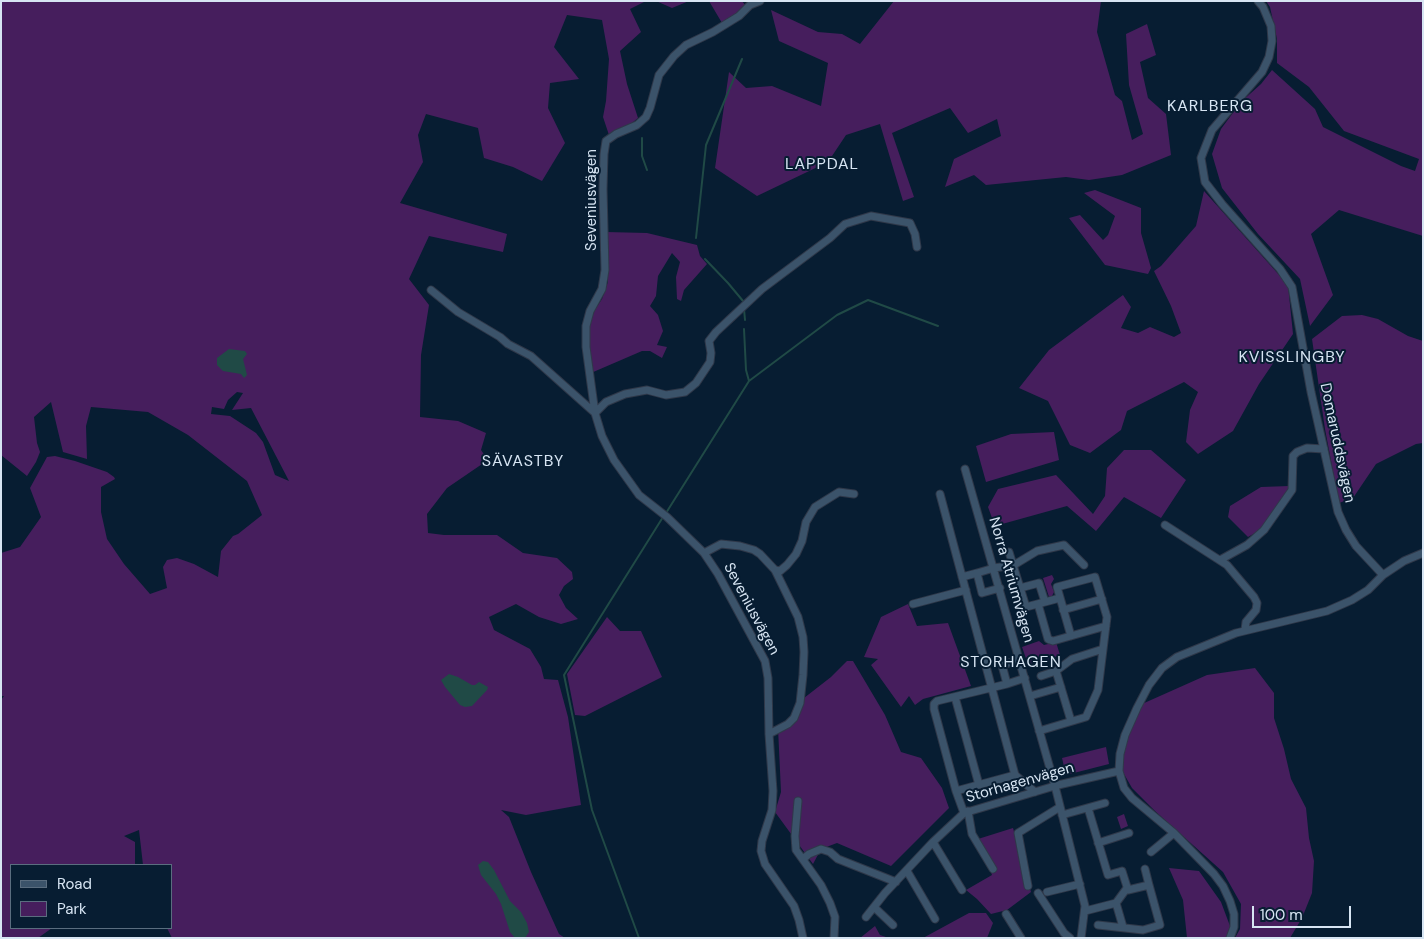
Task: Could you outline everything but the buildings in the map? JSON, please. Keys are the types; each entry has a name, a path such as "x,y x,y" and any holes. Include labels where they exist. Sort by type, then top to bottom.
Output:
{"street":[{"name":"Seveniusvägen","path":"760,1 713,32 686,45 674,56 659,75 646,117 636,125 606,141 603,189 605,270 602,289 590,311 586,326 586,347 595,413 602,436 616,463 639,495 667,517 704,553 718,574 765,661 768,678 773,791 772,810 762,841 761,851 764,864 794,906 803,938"},
{"name":"Domaruddsvägen","path":"1258,1 1263,7 1270,26 1272,41 1269,57 1262,72 1212,130 1201,158 1205,182 1222,204 1280,268 1292,286 1311,392 1338,512 1356,546 1383,576"},
{"path":"431,290 458,312 531,356 595,413 606,402 625,394 647,390 666,395 685,392 696,383 710,362 712,353 709,341 716,332 762,289 830,238 845,224 871,216 910,223 915,234 917,247"},
{"path":"1220,560 1247,545 1264,530 1292,490 1293,456 1307,448 1324,449"},
{"name":"Norra Atriumvägen","path":"965,469 1055,786 1086,906 1081,938"},
{"path":"775,570 780,570 787,565 796,554 802,541 806,522 815,507 839,492 854,494"},
{"path":"940,494 1015,775 1035,792"},
{"path":"1165,525 1227,565 1254,597 1256,610 1246,622 1245,630"},
{"path":"704,553 721,544 740,546 760,554 775,570 798,617 803,637 804,675 800,703 794,718 783,728 769,734"},
{"path":"962,577 994,568 1014,566 1037,551 1064,544 1084,565"},
{"path":"1009,552 1026,607 1060,598"},
{"path":"1230,938 1234,927 1234,914 1223,886 1214,874 1174,833 1132,798 1124,788 1119,771 1124,735 1149,685 1162,668 1176,657 1245,630 1327,611 1352,600 1368,590 1404,561 1423,553"},
{"path":"977,574 983,592"},
{"path":"1039,731 1086,717 1098,690 1107,618 1095,577 1057,588 1071,636"},
{"path":"1020,588 1039,583 1048,638 1053,641 1106,626"},
{"path":"913,604 1000,588"},
{"path":"1064,610 1102,599"},
{"path":"1041,676 1056,671 1072,658 1103,649"},
{"path":"1007,684 1002,665 1019,660"},
{"path":"1056,671 1071,721"},
{"path":"993,869 972,834 966,812 956,791 934,704 937,701 1024,678"},
{"path":"1030,696 1061,687"},
{"path":"955,697 979,785"},
{"name":"Storhagenvägen","path":"866,917 885,893 966,812 1055,786 1119,771"},
{"path":"956,791 1015,775"},
{"path":"798,801 794,836 796,850 821,885 830,903 835,917 834,938"},
{"path":"1062,816 1105,803"},
{"path":"1028,886 1018,833 1060,807"},
{"path":"1088,808 1108,875 1122,871 1127,888"},
{"path":"1098,842 1129,833"},
{"path":"1150,852 1174,833"},
{"path":"934,842 962,890"},
{"path":"803,859 821,849 830,852 838,859 890,878 896,882"},
{"path":"1098,925 1143,930 1160,925 1145,869"},
{"path":"907,871 935,920"},
{"path":"1046,892 1080,884"},
{"path":"1127,888 1128,890 1149,885"},
{"path":"1085,911 1116,903 1127,888"},
{"path":"1038,893 1064,934 1070,938"},
{"path":"1116,903 1123,927"},
{"path":"874,907 893,925"},
{"path":"1006,914 1021,938"}],"green space":[{"path":"1,1 646,1 630,9 641,32 620,51 627,84 638,118 627,127 609,135 603,117 609,59 602,20 567,15 554,47 579,79 550,83 548,108 565,143 542,181 513,167 484,158 478,128 426,114 418,135 423,162 400,203 507,234 503,252 429,236 409,279 429,305 421,355 420,417 458,421 486,433 481,450 488,460 447,488 427,514 428,533 444,535 497,535 523,553 557,558 572,572 573,579 564,586 559,595 566,608 578,619 561,624 539,617 516,604 489,617 494,630 530,649 541,667 544,679 558,680 568,717 581,805 526,815 501,810 509,817 559,934 565,938 172,938 168,929 172,929 172,864 143,864 139,830 124,836 135,842 135,864 10,864 10,929 51,929 38,938 1,938 1,700 4,696 1,696 1,553 20,547 41,517 30,488 47,457 55,456 75,461 107,472 114,477 115,479 101,487 101,512 107,539 124,564 150,594 167,588 163,567 167,560 177,558 194,564 218,577 221,551 233,536 262,515 247,481 188,435 148,412 91,407 86,426 87,459 63,452 51,402 34,417 40,452 27,476 1,455","holes":["237,392 243,393 232,410 251,408 289,481 275,475 263,442 256,433 230,416 211,414 212,407 224,409 228,400"]},
{"path":"656,1 689,1 672,8"},
{"path":"709,1 742,1 745,5 735,15 722,23"},
{"path":"894,1 1101,1 1097,32 1115,95 1122,101 1132,140 1143,134 1129,85 1126,34 1147,24 1156,55 1140,62 1148,98 1166,114 1171,155 1122,175 1089,180 1066,177 986,185 974,175 945,187 954,159 1001,136 997,119 968,133 950,108 892,133 914,197 903,201 880,124 846,135 828,162 757,196 715,168 729,72 746,88 772,86 821,106 828,63 779,41 771,10 818,32 842,34 860,44"},
{"path":"1266,1 1423,1 1423,236 1339,210 1311,234 1333,295 1310,326 1300,279 1258,234 1222,188 1212,154 1221,129 1241,102 1261,84 1272,70 1315,109 1323,127 1401,166 1415,171 1419,159 1344,131 1309,87 1277,63 1277,39 1270,7"},
{"path":"1095,190 1141,208 1141,233 1151,268 1148,274 1105,265 1069,218 1080,215 1103,240 1108,235 1115,216 1084,193"},
{"path":"1204,191 1288,285 1293,334 1259,384 1233,431 1198,454 1186,442 1190,410 1198,392 1184,382 1127,411 1121,430 1090,453 1070,445 1048,401 1019,388 1049,350 1123,295 1131,307 1121,328 1138,333 1150,327 1174,337 1181,333 1171,306 1154,271 1161,266 1196,226"},
{"path":"606,232 647,233 697,245 700,256 707,264 684,290 681,301 677,299 676,277 680,262 672,253 658,276 656,296 650,306 658,315 663,331 657,345 667,347 662,358 650,351 642,351 591,373 587,336 592,314 602,299 608,282"},
{"path":"1362,315 1378,319 1408,336 1423,341 1423,443 1416,444 1376,464 1353,498 1339,503 1325,429 1312,339 1342,316"},
{"path":"1054,432 1059,460 986,482 976,446 1011,434"},
{"path":"1124,450 1151,450 1186,480 1161,518 1124,497 1096,531 1067,506 995,526 988,507 998,489 1056,475 1093,514 1105,496 1107,468"},
{"path":"1289,486 1288,492 1262,529 1248,537 1228,517 1230,506 1261,487"},
{"path":"1052,575 1054,579 1051,584 1054,592 1049,597 1043,578"},
{"path":"908,604 917,626 948,623 971,686 923,699 915,705 909,696 901,707 871,665 878,659 864,657 881,617"},
{"path":"607,617 620,631 641,631 662,677 585,716 575,715 567,674"},
{"path":"1039,641 1044,645 1056,642 1060,655 1029,667 1022,647"},
{"path":"847,661 853,661 885,715 901,752 921,758 942,788 949,808 891,866 837,843 821,849 813,864 775,812 781,792 778,728 789,719 804,698 831,677"},
{"path":"1255,668 1274,693 1274,718 1291,779 1306,808 1309,838 1314,861 1312,893 1302,918 1290,938 1235,938 1240,929 1241,904 1223,872 1132,788 1120,767 1124,743 1142,704 1207,675"},
{"path":"1106,747 1109,764 1066,775 1062,758"},
{"path":"1124,814 1128,826 1121,829 1117,817"},
{"path":"1013,828 1031,892 1007,910 991,914 966,890 992,875 978,839"},
{"path":"1169,868 1199,871 1221,902 1230,926 1226,938 1187,938 1183,900"},
{"path":"969,913 986,913 993,923 987,938 923,938"},
{"path":"875,926 880,935 889,938 860,938"}],"shaded area":[{"path":"229,349 245,351 247,354 243,359 247,375 244,378 241,374 223,371 217,365 217,358"},
{"path":"449,674 472,685 479,682 488,687 487,690 472,706 465,707 460,705 441,680"},
{"path":"483,861 488,862 494,870 510,901 521,912 527,923 529,932 525,938 515,938 510,932 496,894 481,875 478,865"}],"waterway":[{"path":"696,238 706,145 742,59"},
{"path":"642,138 642,156 647,170"},
{"path":"705,259 743,301"},
{"path":"666,513 749,381 837,315 868,300 938,326"},
{"path":"744,309 745,320"},
{"path":"744,329 746,370 749,381"},
{"path":"639,938 592,810 564,675 663,517"}],"district":[{"name":"KARLBERG","path":"1210,107"},
{"name":"LAPPDAL","path":"822,165"},
{"name":"KVISSLINGBY","path":"1292,358"},
{"name":"SÄVASTBY","path":"523,462"},
{"name":"STORHAGEN","path":"1011,663"}]}
